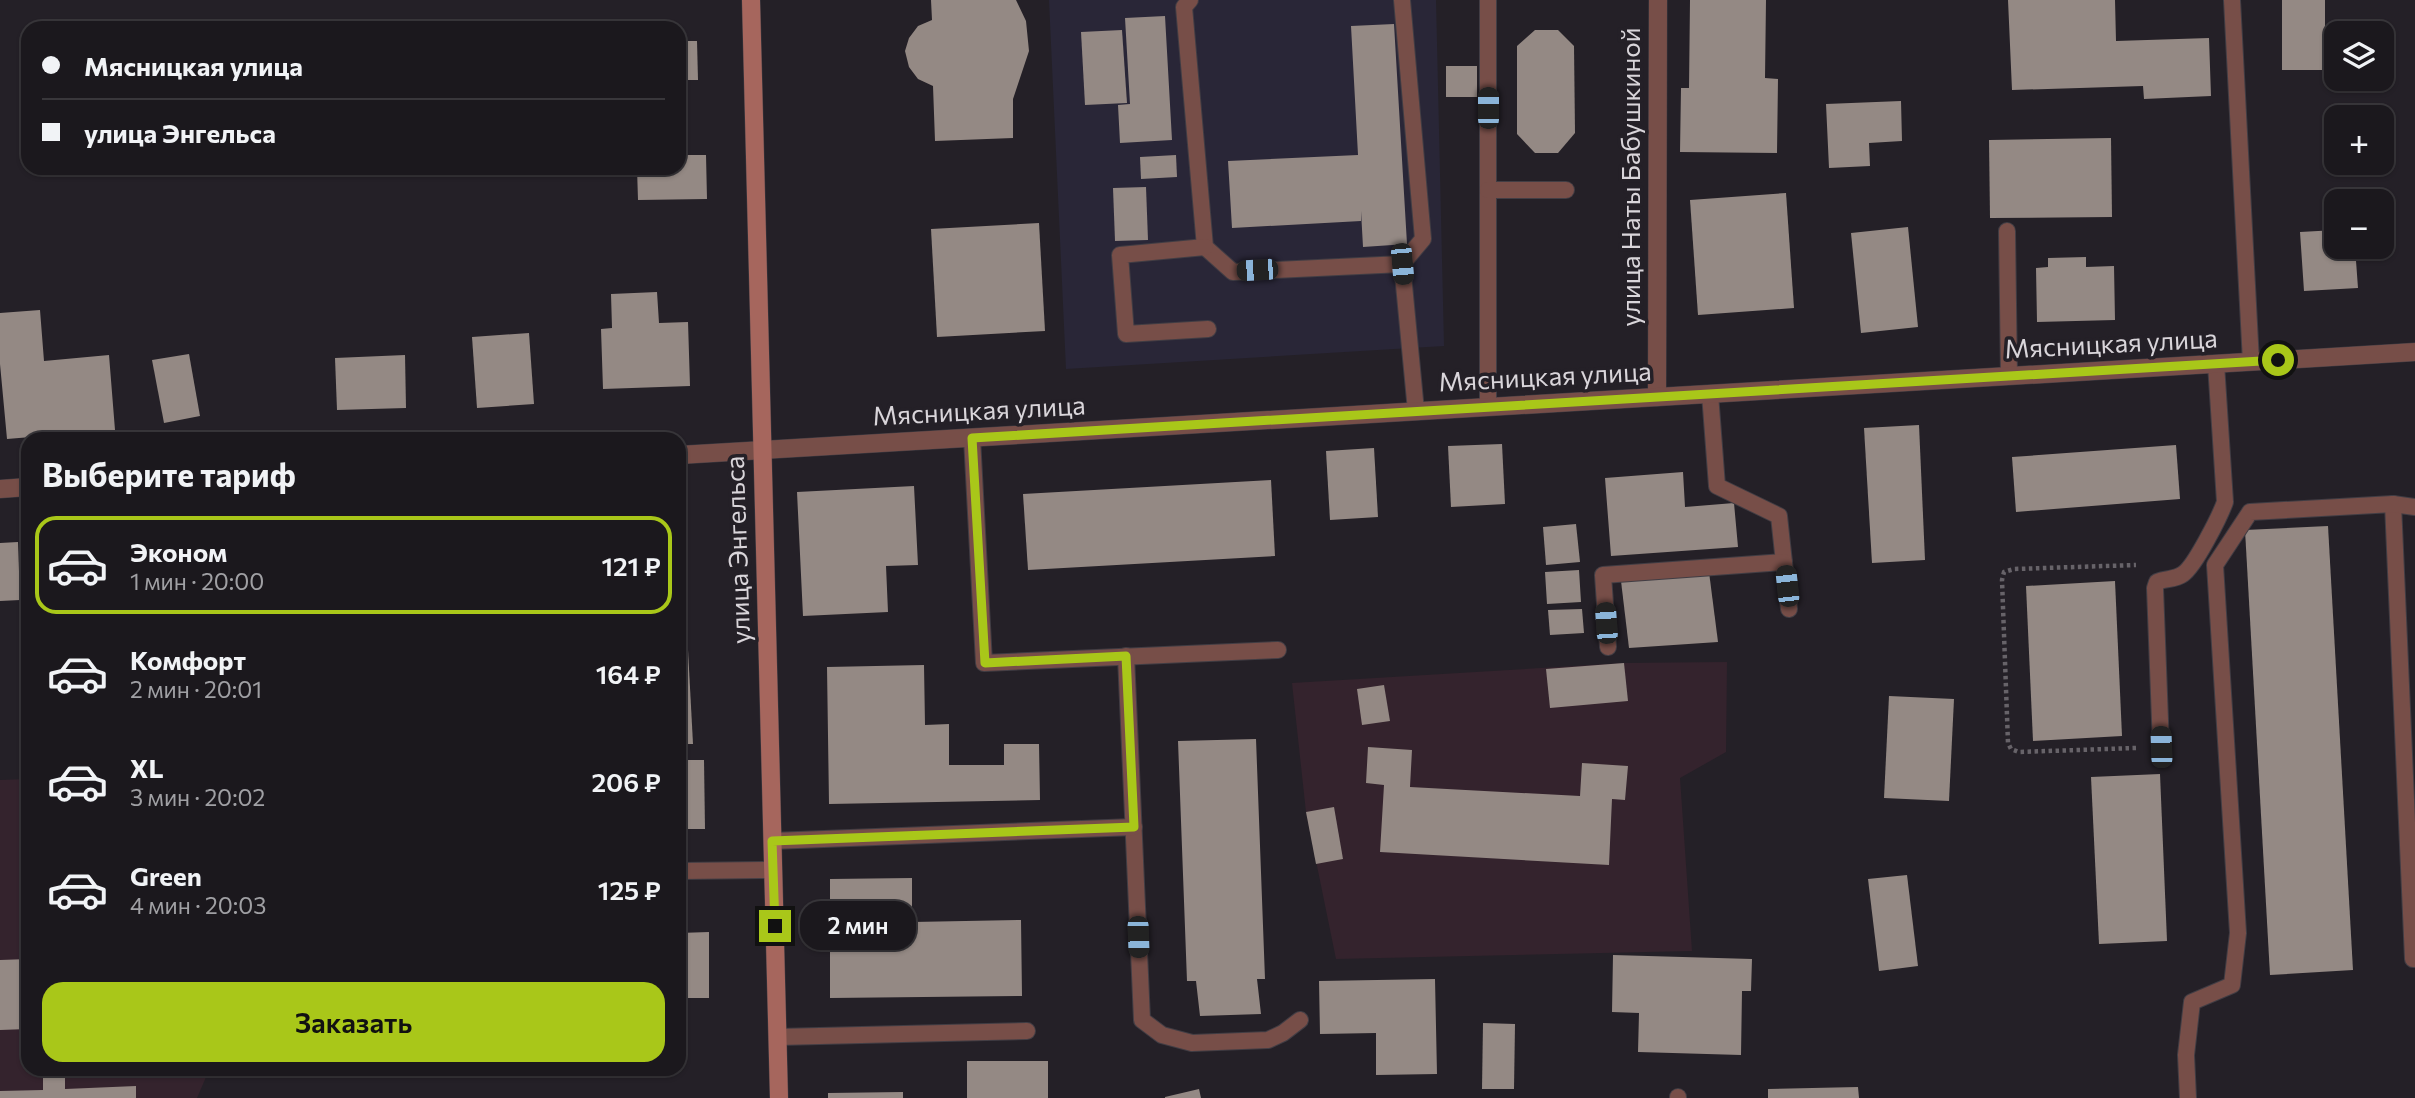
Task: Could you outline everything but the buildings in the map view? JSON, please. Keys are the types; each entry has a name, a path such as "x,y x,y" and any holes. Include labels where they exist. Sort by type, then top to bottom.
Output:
{"main road":[{"name":"улица Энгельса","path":"751,0 779,1098"}],"street":[{"name":"улица Наты Бабушкиной","path":"1657,397 1658,0"},
{"name":"Мясницкая улица","path":"686,455 2415,352"},
{"path":"0,489 21,488"}],"lane":[{"path":"1190,0 1184,8 1205,247 1233,272 1402,264"},
{"path":"1402,0 1423,239 1402,264 1416,411"},
{"path":"1488,0 1488,407"},
{"path":"2227,1 2251,362"},
{"path":"1488,190 1566,190"},
{"path":"2007,230 2009,376"},
{"path":"1205,247 1120,255 1126,334 1208,330"},
{"path":"2161,747 2155,587 2157,582 2172,579 2188,570 2221,514 2225,502 2216,364"},
{"path":"1710,394 1717,486 1779,516 1789,609"},
{"path":"972,438 985,663 1278,650"},
{"path":"2188,1098 2186,1055 2192,1002 2232,985 2238,933 2215,565 2250,512 2393,504 2415,506"},
{"path":"2393,504 2415,959"},
{"path":"1608,647 1603,575 1784,562"},
{"path":"1126,656 1142,1020 1162,1035 1192,1043 1268,1040 1300,1020"},
{"path":"772,841 1134,827"},
{"path":"686,871 773,870"},
{"path":"778,1037 1027,1031"}],"path":[{"path":"2157,582 2143,566 2135,565 2014,569 2004,572 2002,580 2008,743 2011,749 2019,752 2161,747"}],"shaded area":[{"path":"1049,0 1436,0 1444,346 1066,369"},
{"path":"1727,662 1726,752 1680,778 1692,951 1336,959 1306,812 1292,683 1624,663"},
{"path":"21,779 21,1076 208,1076 197,1098 0,1098 0,780"}],"route":[{"path":"775,926 772,841 1134,827 1126,656 985,663 972,438 2278,360"}]}
